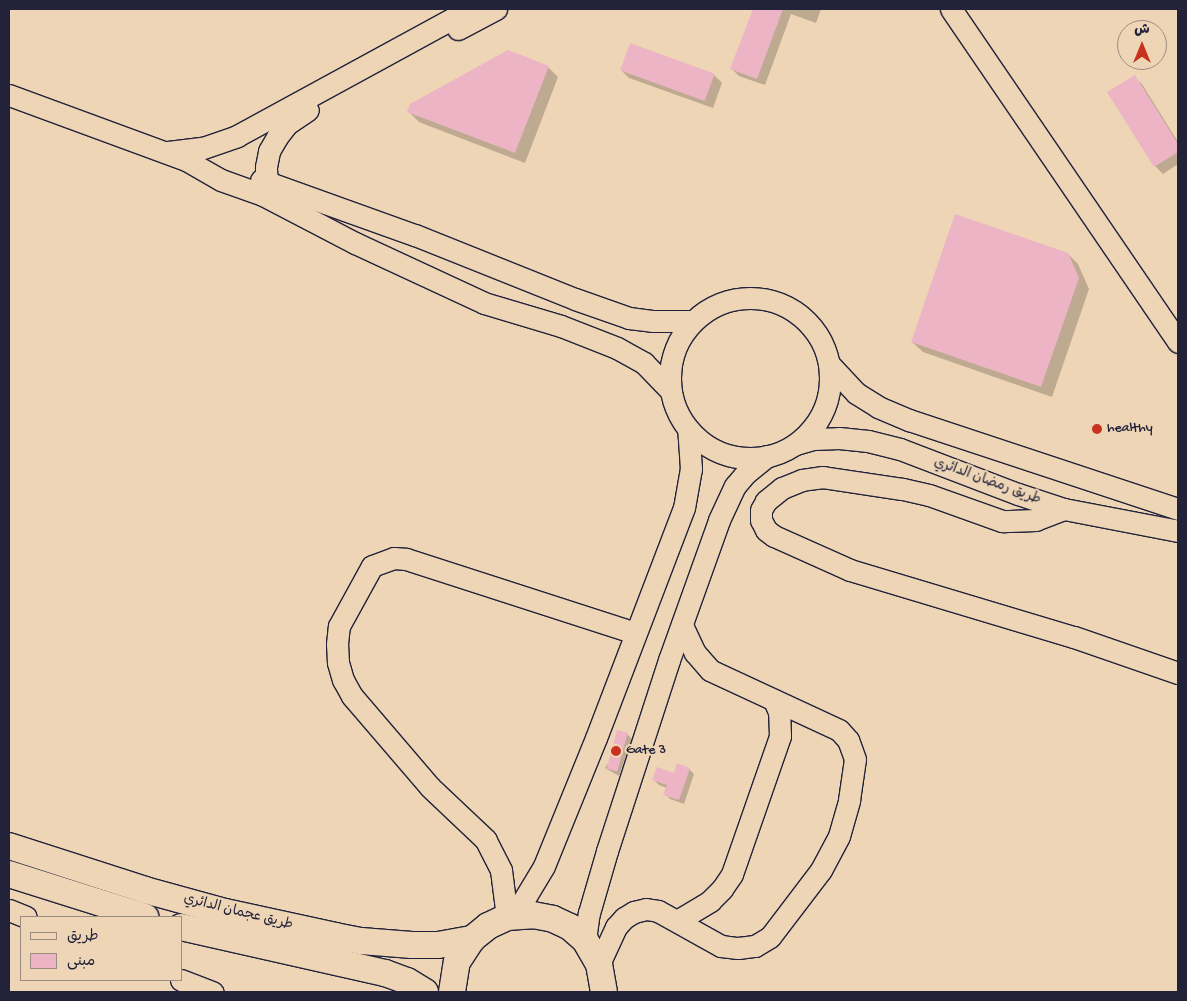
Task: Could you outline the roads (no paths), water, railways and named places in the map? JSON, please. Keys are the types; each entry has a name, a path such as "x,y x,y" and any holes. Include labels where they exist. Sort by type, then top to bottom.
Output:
{"main road":[{"name":"طريق عجمان الدائري","path":"9,846 145,890 225,912 335,936 361,941 412,945 438,945 472,939"},
{"path":"9,874 142,916"},
{"path":"452,992 457,962 472,939 488,926 510,917 534,915 553,919 570,927 585,940 600,964 604,992"},
{"name":"طريق عجمان الدائري","path":"182,927 385,973 407,981 425,992"}],"street":[{"path":"176,156 237,136 470,9"},
{"path":"267,182 266,167 276,137 286,124 299,114 496,9"},
{"path":"951,9 1178,342"},
{"path":"965,9 1178,324"},
{"path":"9,95 176,156 221,180 276,202 355,243 484,303 561,326 617,348 644,363 670,390"},
{"path":"176,156 219,165 267,182 629,318 652,321 693,321"},
{"path":"585,940 589,913 607,851 631,813 652,759 671,690 670,660 727,501 746,473 767,456 796,444 812,428 824,409 830,387 829,364 821,340 806,321 786,306 762,299 737,299 714,307 693,321 678,341 670,365 670,390 677,411 688,430 705,444 724,454 745,458 767,456"},
{"path":"829,364 856,393 878,407 901,417 1178,509"},
{"path":"510,917 544,866 559,828 594,779 628,688 633,638 684,508 691,469 688,430"},
{"name":"طريق رمضان الدائري","path":"796,444 814,439 839,438 868,441 900,449 1018,494 1064,509 1178,530"},
{"path":"1064,509 1036,520 1002,521 929,496 902,489 823,477 802,480 782,488 766,501 761,510 761,520 766,530 774,536 850,570 1074,637 1178,673"},
{"path":"510,917 501,870 486,840 430,787 352,696 343,680 338,662 337,644 340,626 372,566 381,561 394,558 406,559 633,638"},
{"path":"600,964 616,927 624,918 634,912 646,909 658,911 721,946 738,948 755,946 770,937 821,870 839,836 849,800 855,759 848,740 839,730 710,670 695,653 682,625"},
{"path":"676,921 710,901 722,889 732,874 780,736 779,712 774,700"},
{"path":"9,910 24,916"},
{"path":"182,980 213,992"}],"place":[{"name":"healthy","path":"1097,429"},
{"name":"Gate 3","path":"616,751"}]}
